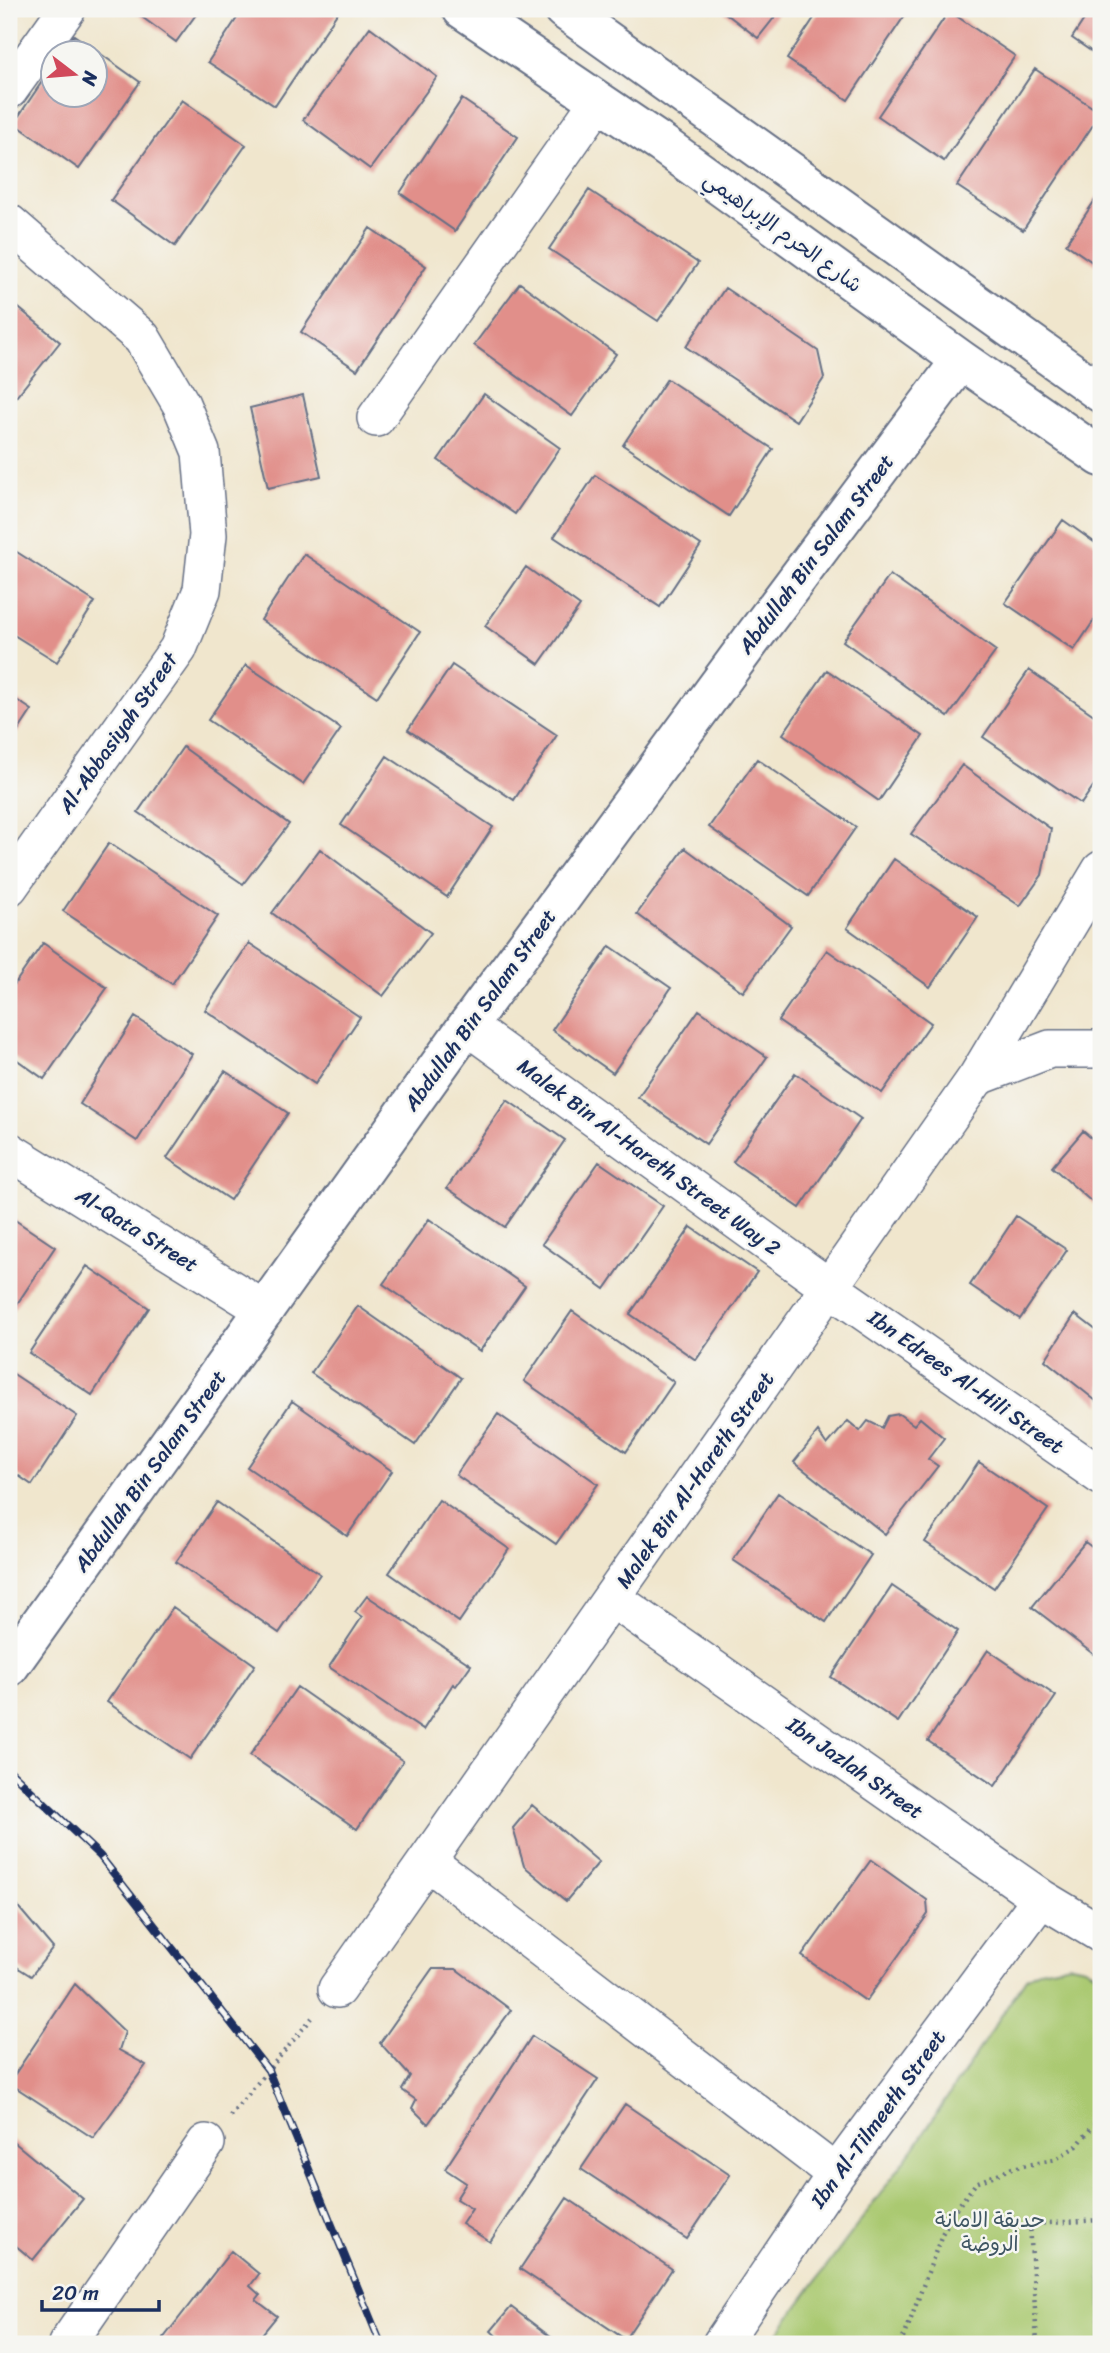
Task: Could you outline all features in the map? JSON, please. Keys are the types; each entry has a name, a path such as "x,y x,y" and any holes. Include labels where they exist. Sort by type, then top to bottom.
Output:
{"street":[{"path":"9,90 67,9"},
{"name":"شارع الحرم الإبراهيمي","path":"462,9 662,145 1101,457"},
{"path":"563,9 1101,393"},
{"path":"376,418 598,102"},
{"name":"Al-Abbasiyah Street","path":"9,223 142,338 181,404 201,452 208,535 202,590 178,649 9,887"},
{"name":"Abdullah Bin Salam Street","path":"9,1667 467,1026 961,360"},
{"name":"Malek Bin Al-Hareth Street","path":"337,1989 977,1077 1101,870"},
{"name":"Malek Bin Al-Hareth Street Way 2","path":"467,1026 830,1288"},
{"path":"977,1077 1050,1049 1101,1049"},
{"name":"Al-Qata Street","path":"9,1151 265,1310"},
{"name":"Ibn Edrees Al-Hili Street","path":"830,1288 1101,1476"},
{"name":"Ibn Jazlah Street","path":"612,1598 1041,1898 1101,1934"},
{"path":"427,1861 835,2174"},
{"name":"Ibn Al-Tilmeeth Street","path":"721,2344 835,2174 1041,1898"},
{"path":"67,2344 206,2143"}],"path":[{"path":"206,2143 337,1989"},
{"path":"900,2344 942,2234 956,2209 976,2183 1012,2168 1054,2160 1077,2146 1101,2116"},
{"path":"1037,2344 1030,2224 1101,2220"}],"green space":[{"name":"حدبقة الامانة الروضة","path":"1071,1964 1085,1967 1101,1976 1101,2344 770,2344 914,2148 1026,1978 1040,1970"}],"building":[{"path":"131,9 200,9 176,42"},
{"path":"243,9 334,9 338,12 275,106 208,62"},
{"path":"720,9 781,9 758,38"},
{"path":"820,9 909,9 848,100 787,59"},
{"path":"1091,9 1101,9 1101,58 1072,38"},
{"path":"949,11 1015,56 944,161 878,116"},
{"path":"370,27 437,77 370,169 303,120"},
{"path":"108,59 140,82 79,169 14,123 38,88 38,108 108,108"},
{"path":"1035,69 1101,113 1023,230 957,186"},
{"path":"462,99 518,137 455,231 400,193"},
{"path":"182,100 246,145 175,246 111,200"},
{"path":"589,190 698,263 658,321 549,249"},
{"path":"1101,191 1101,268 1066,244"},
{"path":"370,228 426,266 357,370 301,332"},
{"path":"520,283 616,354 572,416 474,345"},
{"path":"725,288 818,351 824,378 796,421 686,347"},
{"path":"9,300 60,342 16,397 9,391"},
{"path":"667,379 773,449 729,516 623,445"},
{"path":"484,394 560,448 515,514 438,460"},
{"path":"303,395 321,476 268,488 250,408"},
{"path":"595,475 701,545 660,607 554,537"},
{"path":"1063,520 1101,547 1101,610 1074,650 1005,603"},
{"path":"9,547 95,602 57,662 9,632"},
{"path":"304,554 420,632 377,697 261,620"},
{"path":"526,567 580,606 539,664 485,626"},
{"path":"890,575 996,651 948,717 843,641"},
{"path":"246,665 341,729 303,784 208,720"},
{"path":"452,665 557,735 514,800 408,730"},
{"path":"827,670 923,736 879,801 783,734"},
{"path":"1029,670 1101,720 1101,775 1081,804 983,737"},
{"path":"9,695 32,710 9,745"},
{"path":"183,747 289,824 243,884 138,812"},
{"path":"387,756 493,827 447,897 341,825"},
{"path":"757,759 856,827 808,896 709,827"},
{"path":"962,765 1051,829 1042,875 1020,906 911,834"},
{"path":"109,843 218,916 172,984 63,911"},
{"path":"685,848 791,926 743,992 637,914"},
{"path":"320,849 431,933 383,996 272,913"},
{"path":"894,859 978,917 930,987 847,928"},
{"path":"43,943 107,988 44,1079 9,1054 9,992"},
{"path":"249,943 360,1017 315,1084 205,1010"},
{"path":"610,946 671,988 613,1073 552,1030"},
{"path":"827,950 931,1023 882,1093 778,1021"},
{"path":"699,1010 767,1057 706,1144 638,1097"},
{"path":"135,1017 192,1054 137,1141 80,1104"},
{"path":"225,1071 288,1113 230,1200 167,1158"},
{"path":"795,1073 861,1119 800,1208 733,1162"},
{"path":"507,1100 565,1140 505,1227 447,1188"},
{"path":"1083,1131 1097,1143 1101,1139 1101,1210 1052,1167"},
{"path":"599,1162 663,1206 605,1289 542,1244"},
{"path":"9,1216 55,1247 9,1316"},
{"path":"1016,1216 1067,1250 1020,1319 970,1285"},
{"path":"429,1219 525,1286 480,1351 383,1284"},
{"path":"691,1227 757,1272 696,1360 630,1314"},
{"path":"87,1266 149,1308 92,1395 29,1353"},
{"path":"358,1306 461,1378 415,1445 311,1373"},
{"path":"572,1311 674,1382 626,1452 524,1381"},
{"path":"1075,1314 1101,1334 1101,1405 1045,1360"},
{"path":"9,1371 77,1416 32,1485 9,1469"},
{"path":"292,1401 392,1471 347,1536 247,1467"},
{"path":"498,1414 598,1484 556,1544 456,1475"},
{"path":"899,1414 914,1425 920,1418 944,1438 928,1459 938,1466 885,1534 794,1462 818,1432 827,1445 848,1421 860,1431 868,1421 882,1428 888,1416"},
{"path":"979,1462 1048,1509 994,1588 925,1542"},
{"path":"778,1493 871,1555 826,1622 733,1560"},
{"path":"439,1500 509,1549 459,1622 389,1573"},
{"path":"217,1502 320,1574 279,1633 176,1562"},
{"path":"1085,1542 1101,1554 1101,1660 1032,1607"},
{"path":"892,1586 958,1631 898,1722 831,1677"},
{"path":"367,1596 471,1665 456,1686 453,1684 423,1730 329,1667 362,1617 355,1612"},
{"path":"173,1607 255,1665 190,1759 107,1702"},
{"path":"988,1650 1056,1696 995,1786 928,1741"},
{"path":"297,1687 403,1761 357,1829 250,1755"},
{"path":"532,1805 599,1862 566,1901 524,1866 513,1828"},
{"path":"871,1860 927,1900 928,1914 866,2001 802,1956"},
{"path":"9,1896 53,1948 31,1976 9,1962"},
{"path":"432,1969 456,1969 511,2010 428,2124 412,2108 416,2100 402,2090 410,2076 380,2043"},
{"path":"75,1984 125,2032 119,2050 146,2065 93,2138 9,2083"},
{"path":"532,2036 598,2079 490,2242 462,2224 472,2209 456,2199 466,2183 445,2169"},
{"path":"625,2104 730,2175 687,2239 581,2169"},
{"path":"9,2138 83,2199 33,2260 9,2240"},
{"path":"567,2198 672,2269 625,2339 520,2269"},
{"path":"231,2251 259,2274 250,2286 260,2295 256,2300 277,2316 254,2344 159,2344"},
{"path":"511,2307 560,2344 505,2344 491,2331"}],"railway":[{"path":"9,1770 100,1856 268,2070 381,2344"}]}
